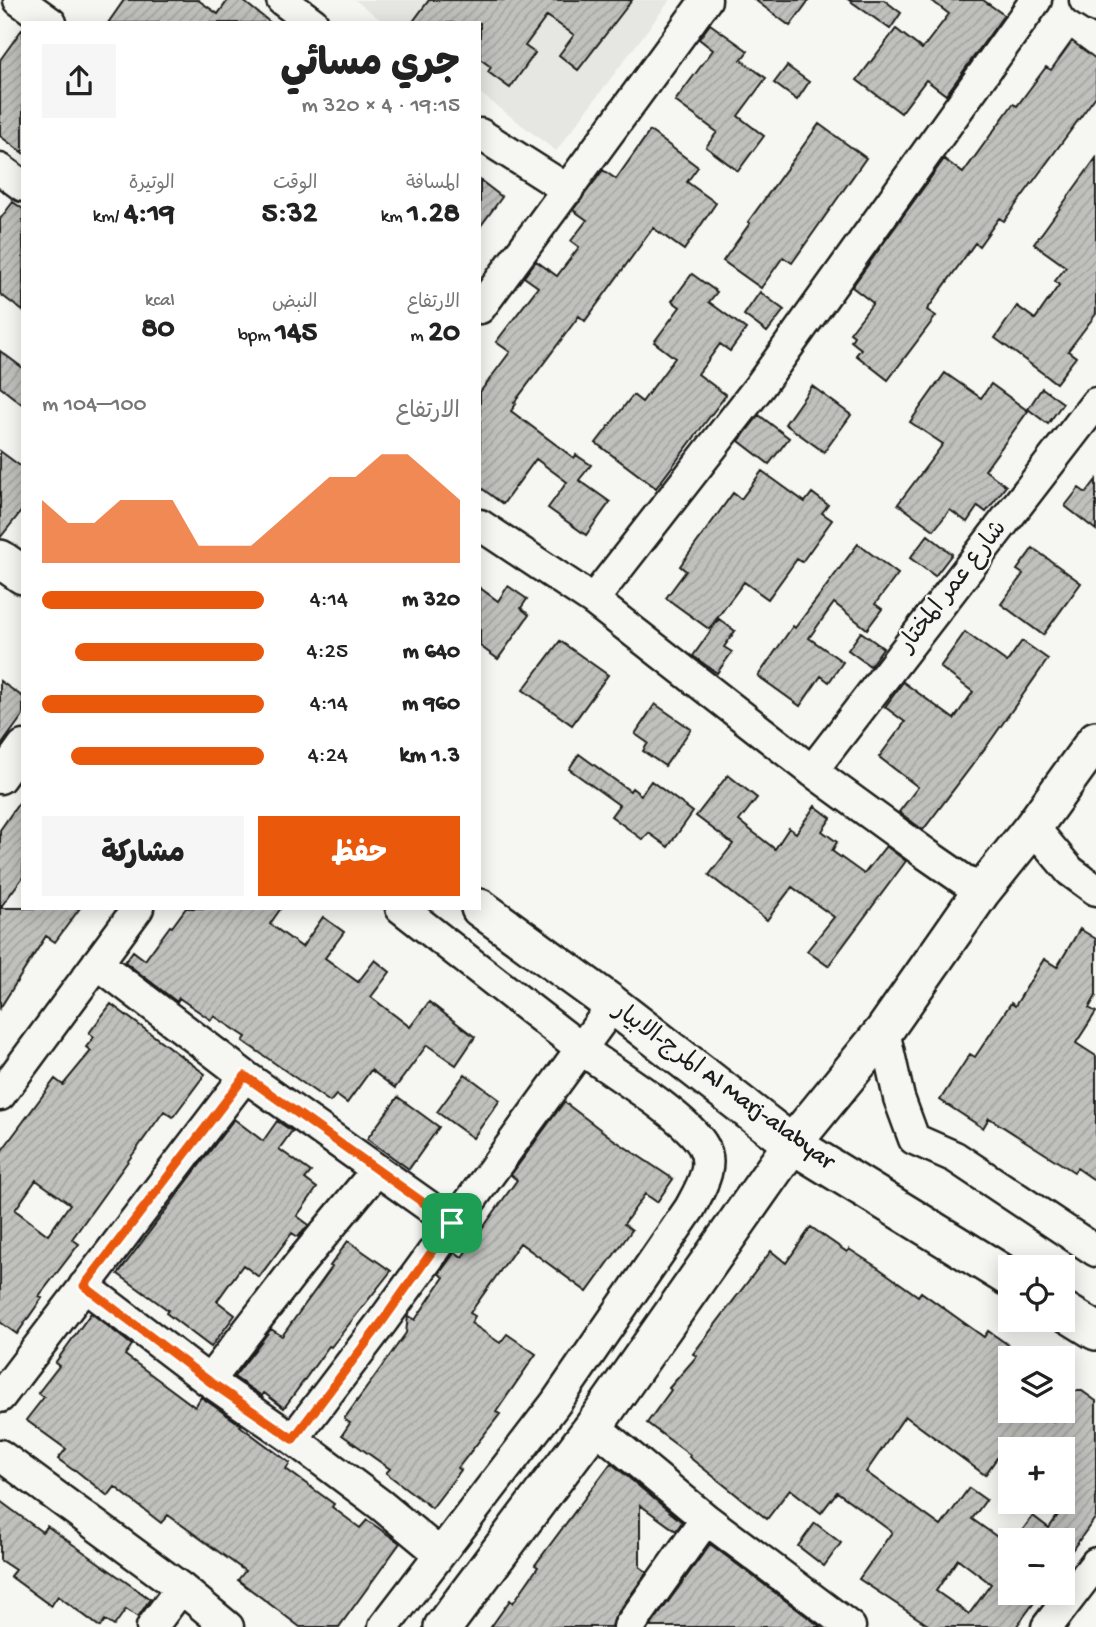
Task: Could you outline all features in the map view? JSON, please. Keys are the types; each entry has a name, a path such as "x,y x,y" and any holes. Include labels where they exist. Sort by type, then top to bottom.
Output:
{"main road":[{"path":"0,559 21,574"},
{"path":"449,1625 594,1426 792,1144 884,1031 981,891 1033,827 1096,740"},
{"name":"المرج-الابيار Al Marj-alabyar","path":"481,909 613,1005 792,1144 998,1271"},
{"path":"1075,1318 1096,1331"}],"street":[{"path":"19,0 48,21"},
{"path":"282,0 310,21"},
{"path":"481,307 706,0"},
{"path":"593,600 758,387 1036,0"},
{"path":"1085,0 1096,7"},
{"path":"481,135 568,190"},
{"path":"0,169 21,185"},
{"name":"شارع عمر المختار","path":"812,771 1096,402"},
{"path":"481,526 593,600 812,771 981,891"},
{"path":"0,778 21,749"},
{"path":"1033,827 1070,871 1096,890"},
{"path":"0,1094 137,910"},
{"path":"384,1627 555,1404 690,1208 705,1180 707,1161 703,1145 689,1130 404,910"},
{"path":"97,963 245,1076 452,1223"},
{"path":"293,1439 382,1322 613,1005"},
{"path":"884,1031 900,1098 914,1139 955,1157 1096,1251"},
{"path":"0,1396 245,1076"},
{"path":"209,1381 300,1263 376,1171"},
{"path":"84,1286 209,1381 381,1505 439,1553"},
{"path":"594,1426 706,1519 850,1627"},
{"path":"0,1455 181,1588 228,1627"},
{"path":"629,1627 706,1519"},
{"path":"1046,1627 1096,1563"},
{"path":"152,1627 181,1588"}],"shaded area":[{"path":"355,0 670,0 556,151 481,94 481,21 382,21"}],"building":[{"path":"124,0 198,0 218,14 228,0 242,0 268,21 109,21"},
{"path":"429,0 632,0 578,70 559,55 574,35 547,16 525,46 535,53 510,88 488,72 491,67 481,60 481,21 413,21"},
{"path":"755,0 809,0 790,26"},
{"path":"849,0 884,0 901,13 890,29"},
{"path":"931,0 983,0 1004,15 946,95 926,80 901,113 857,80 896,29 922,49 949,14"},
{"path":"710,24 748,51 741,60 766,78 738,116 764,136 738,171 706,147 717,132 675,101 713,50 699,39"},
{"path":"21,31 21,152 0,136 0,60"},
{"path":"1072,41 1096,59 1096,96 1004,221 999,218 979,246 975,243 927,310 936,316 888,380 856,355 861,349 851,341 854,336 850,333 873,303 852,287 944,159 963,173 1013,104 1017,106 1046,67 1051,70"},
{"path":"787,66 809,82 797,100 774,83"},
{"path":"819,124 866,158 792,263 783,257 761,288 723,261"},
{"path":"650,131 698,167 687,182 716,203 684,250 653,228 585,321 579,316 514,403 516,404 511,411 574,458 576,455 591,465 579,480 610,502 586,535 548,508 567,482 536,459 503,504 481,488 481,391 510,352 496,342 538,287 524,277 536,261 557,276 579,247 571,241 587,220 573,210 603,170 616,179"},
{"path":"1096,158 1096,314 1068,351 1076,357 1056,383 995,338 1017,306 1035,319 1059,285 1055,281 1066,267 1034,244"},
{"path":"481,181 502,197 481,226"},
{"path":"13,202 21,208 21,310 0,294 0,219"},
{"path":"692,274 717,292 709,302 746,329 730,351 720,344 698,374 726,395 656,488 596,443 633,395 642,402 675,358 654,342 680,307 672,301"},
{"path":"760,292 784,310 767,332 744,315"},
{"path":"0,351 21,367 21,403 0,387"},
{"path":"945,373 981,398 991,384 1028,411 985,470 1006,486 986,512 978,506 967,522 950,510 934,530 898,504 943,444 910,422"},
{"path":"812,386 851,415 824,452 785,424"},
{"path":"1042,388 1063,403 1048,424 1028,409"},
{"path":"759,415 789,438 769,464 739,441"},
{"path":"0,451 21,467 21,512 0,538"},
{"path":"762,471 805,502 812,493 828,505 822,513 832,520 802,562 797,559 768,599 744,582 709,629 666,598 686,571 680,566 733,493 741,499"},
{"path":"1096,480 1096,530 1065,506 1079,488 1086,493"},
{"path":"928,535 952,554 935,576 910,558"},
{"path":"858,544 898,574 875,604 882,609 867,629 834,603 809,638 843,662 829,682 821,676 800,706 758,676 793,626 795,628"},
{"path":"1033,548 1081,583 1043,635 1001,604 1023,574 1017,570"},
{"path":"508,586 527,599 521,608 529,615 498,659 481,647 481,589 498,601"},
{"path":"719,619 735,631 724,647 732,652 717,673 693,656"},
{"path":"861,632 883,648 870,666 848,650"},
{"path":"965,632 1007,662 1022,641 1048,659 923,830 899,812 918,787 879,757 905,722 885,707 903,682 954,719 973,692 940,667"},
{"path":"560,641 608,675 572,725 523,690"},
{"path":"0,681 21,696 21,718 0,747"},
{"path":"655,704 691,729 665,766 643,751 648,743 635,734"},
{"path":"579,754 630,791 632,788 641,795 651,781 693,812 668,847 649,833 643,840 611,816 619,805 569,769"},
{"path":"728,775 757,798 739,821 775,849 789,828 796,833 815,806 831,818 822,831 837,842 832,851 864,874 886,846 906,861 828,966 807,951 834,917 792,887 767,920 709,875 733,844 696,816"},
{"path":"21,800 21,880 0,908 0,830"},
{"path":"0,908 79,910 55,942 46,936 0,1008"},
{"path":"185,910 280,910 270,924 302,947 323,917 344,932 325,958 358,982 375,960 390,972 371,997 410,1027 429,1002 475,1037 456,1065 427,1045 395,1088 371,1070 347,1103 336,1095 330,1102 243,1041 246,1037 214,1016 211,1020 179,998 177,1002 125,962 133,951 145,960 170,926 172,927"},
{"path":"1080,929 1096,939 1096,996 1089,1008 1096,1012 1076,1043 1096,1056 1096,1181 1077,1168 1074,1172 989,1118 983,1128 940,1100 970,1054 975,1057 1011,1003 1015,1006 1044,959 1057,967"},
{"path":"111,1004 205,1074 173,1117 164,1111 72,1239 79,1244 39,1296 42,1298 17,1334 0,1322 0,1153 55,1079 63,1085 91,1051 86,1047 94,1037 89,1033","holes":["36,1180 70,1204 48,1235 15,1210"]},
{"path":"465,1074 500,1100 473,1138 437,1112"},
{"path":"398,1097 439,1127 409,1169 367,1139"},
{"path":"564,1102 673,1179 657,1202 645,1194 624,1224 632,1230 587,1292 520,1243 470,1313 475,1316 471,1323 500,1343 507,1334 536,1354 496,1412 500,1414 458,1468 461,1470 432,1508 386,1473 390,1469 342,1435 350,1423 344,1419 406,1333 408,1316 415,1320 444,1277 439,1274 455,1252 462,1257 517,1180 511,1175"},
{"path":"234,1119 263,1141 277,1121 292,1131 279,1149 311,1172 305,1179 317,1188 297,1216 309,1225 298,1237 292,1233 259,1277 243,1265 217,1301 235,1315 211,1347 166,1313 168,1310 118,1274"},
{"path":"811,1227 847,1252 849,1249 877,1267 918,1296 921,1292 984,1337 988,1331 1010,1346 998,1346 998,1423 1075,1423 1075,1391 1082,1391 1096,1401 1096,1517 1075,1546 1075,1528 1049,1528 1059,1514 1075,1514 1075,1437 998,1437 998,1459 985,1475 905,1416 866,1472 941,1526 969,1488 986,1500 972,1519 998,1537 998,1605 1032,1605 1016,1627 931,1627 859,1579 892,1532 837,1492 821,1513 790,1489 767,1519 647,1423 671,1390 669,1388 697,1356 693,1354 771,1251 786,1263","holes":["958,1559 991,1584 969,1614 936,1591"]},
{"path":"348,1241 391,1271 331,1347 329,1346 284,1408 264,1393 262,1396 234,1377 271,1329 282,1336"},
{"path":"91,1313 132,1345 125,1355 195,1407 201,1397 241,1425 290,1463 286,1469 334,1504 332,1507 360,1528 367,1520 400,1543 339,1627 300,1627 238,1580 245,1571 168,1515 161,1523 115,1487 108,1496 58,1459 66,1449 26,1420 44,1397 38,1393 59,1366 55,1363"},
{"path":"611,1463 682,1522 676,1531 640,1505 640,1567 647,1572 615,1617 612,1627 491,1627 510,1600 513,1603 538,1567 535,1565"},
{"path":"0,1501 42,1532 47,1526 150,1599 138,1617 126,1609 114,1626 105,1620 100,1627 58,1596 51,1606 10,1576 15,1570 0,1560"},
{"path":"1033,1516 1049,1528 1024,1528"},
{"path":"815,1523 841,1543 824,1566 798,1546"},
{"path":"710,1544 821,1627 650,1627"}],"route":[{"path":"245,1076 452,1223 382,1322 293,1439 209,1381 84,1286 245,1076"}]}
